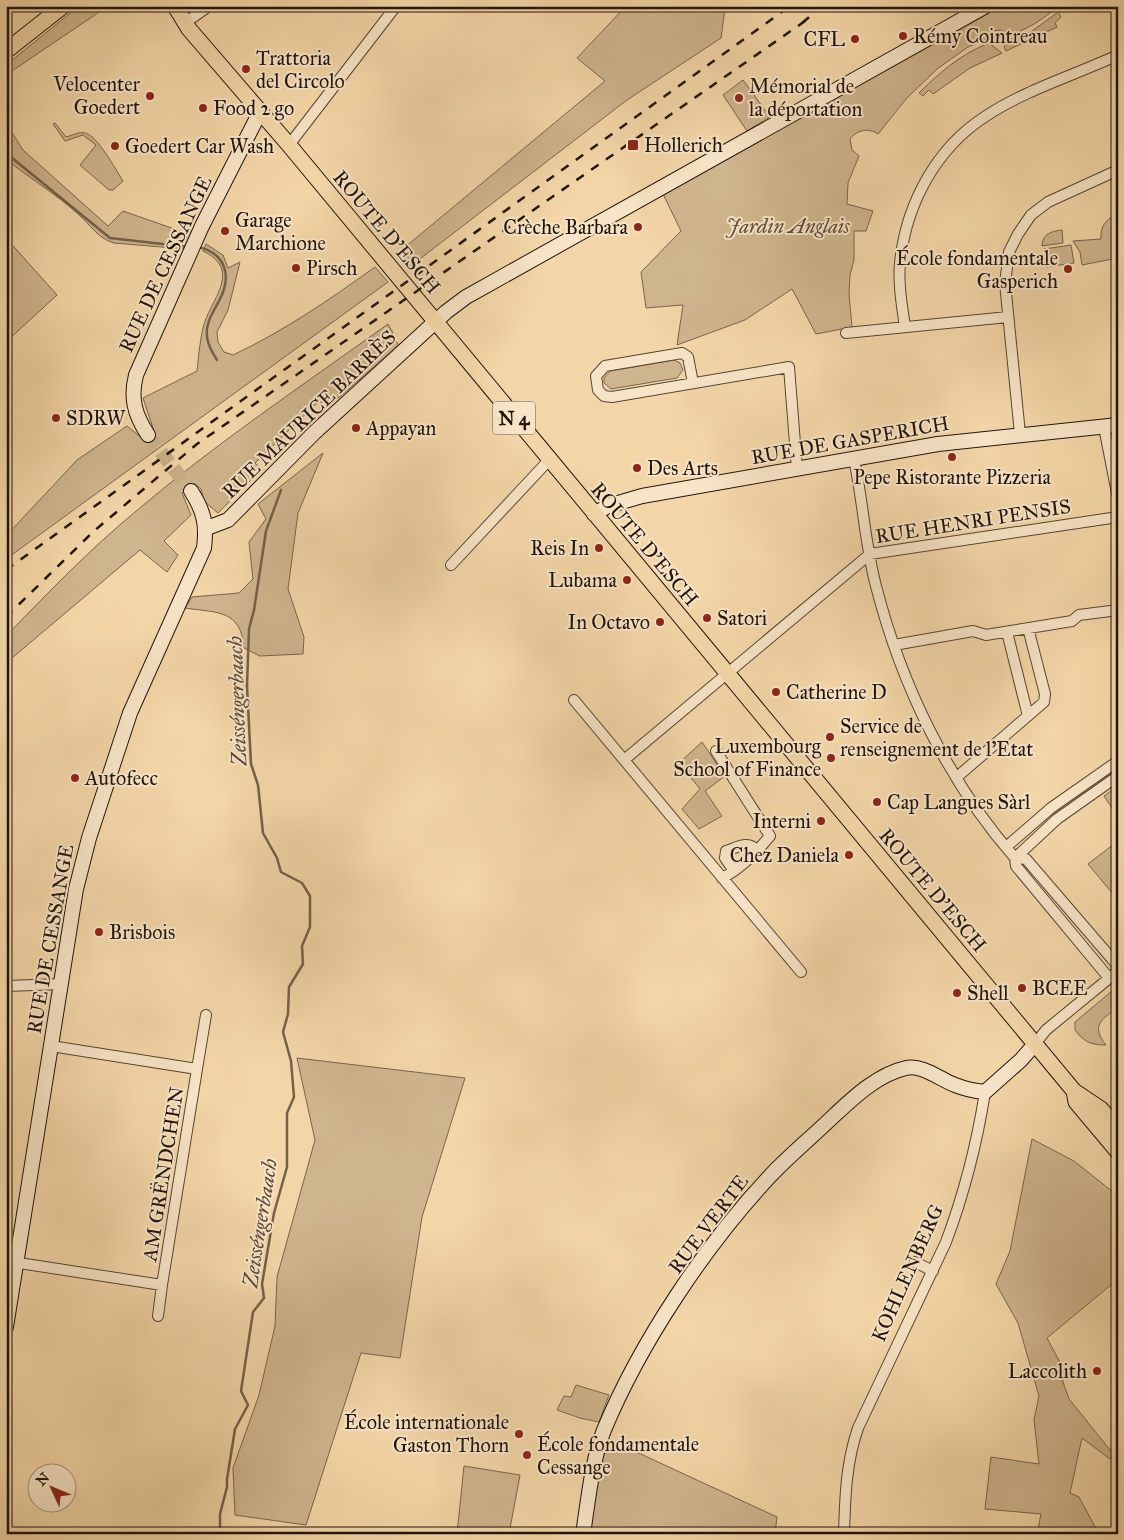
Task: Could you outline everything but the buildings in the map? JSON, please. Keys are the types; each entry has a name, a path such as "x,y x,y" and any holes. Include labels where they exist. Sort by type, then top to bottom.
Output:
{"main road":[{"path":"6,51 63,6"},
{"name":"N 4","path":"170,6 185,23"},
{"name":"ROUTE D'ESCH","path":"176,6 185,23 289,145 1074,1091 1101,1109 1118,1129"},
{"name":"ROUTE D'ESCH","path":"1074,1091 1076,1102 1118,1152"}],"street":[{"path":"185,23 209,6"},
{"path":"289,145 396,6"},
{"name":"RUE MAURICE BARRÈS","path":"206,528 228,520 315,432 457,303 486,284 986,6"},
{"path":"904,328 900,264 902,249 910,217 925,180 940,159 958,137 986,115 1024,96 1118,56"},
{"name":"RUE DE CESSANGE","path":"148,435 135,412 133,387 136,375 194,246 260,112"},
{"path":"1020,434 1008,317 1006,277 1009,252 1031,215 1048,202 1118,170"},
{"path":"846,333 1008,317"},
{"path":"693,383 688,357 682,353 605,366 596,376 598,390 604,396 612,397 790,367 798,469"},
{"path":"1111,426 1118,498"},
{"name":"RUE DE GASPERICH","path":"594,514 628,498 938,444 1111,426"},
{"path":"854,459 875,584 894,645 921,712 956,777 1006,847 1016,858 1026,859 1118,966"},
{"path":"451,565 549,460"},
{"name":"RUE DE CESSANGE","path":"6,1327 12,1261 51,1046 76,889 120,740 143,680 204,548 206,528 202,509 191,491"},
{"name":"RUE HENRI PENSIS","path":"624,760 870,554 1118,517"},
{"path":"894,645 973,631 986,635 1007,632 1072,621 1079,615 1118,610"},
{"path":"956,777 1044,702 1045,694 1028,628"},
{"path":"1007,632 1028,716"},
{"path":"574,700 801,972"},
{"path":"716,751 770,836 757,851 734,871 722,878"},
{"path":"1006,847 1051,808 1118,760"},
{"path":"1109,978 1016,866 1016,858 1058,819 1118,776"},
{"path":"734,871 725,858 726,851 748,844 757,851"},
{"path":"984,1092 1020,1060 1046,1030 1118,971"},
{"path":"6,986 61,984"},
{"name":"AM GRËNDCHEN","path":"158,1316 206,1015"},
{"name":"AM GRËNDCHEN","path":"51,1046 197,1069"},
{"name":"RUE VERTE","path":"583,1534 603,1433 625,1384 651,1338 702,1260 735,1216 772,1174 842,1108 874,1083 896,1071 909,1067 926,1072 955,1085 984,1092"},
{"name":"KOHLENBERG","path":"844,1534 845,1481 856,1434 933,1271 957,1213 974,1147 984,1092"},
{"name":"AM GRËNDCHEN","path":"12,1261 162,1285"},
{"path":"915,1262 933,1271"}],"green space":[{"path":"79,6 108,6 6,75 6,65"},
{"path":"626,6 727,6 725,8 721,38 627,100 408,268 401,259 404,248 605,81 577,58"},
{"name":"Jardin Anglais","path":"1001,6 1059,6 1034,24 1015,33 1008,35 1001,30 992,31 989,38 968,47 937,69 906,99 878,134 864,130 856,133 850,139 852,150 859,156 848,183 847,204 873,211 866,231 854,231 854,260 850,275 849,294 852,327 816,334 792,289 745,320 677,345 683,305 646,308 641,272 681,231 663,194"},
{"path":"1058,12 1061,17 1055,23 1057,27 1006,51 1004,47 1008,40 1031,32"},
{"path":"989,43 1002,53 970,68 933,94 929,90 923,96 919,93 951,64 969,52"},
{"path":"743,80 770,117 747,131 723,95"},
{"path":"6,123 23,150 108,226 123,211 183,232 185,226 192,232 185,249 114,243 103,238 70,207 6,159"},
{"path":"55,123 66,137 81,133 90,135 106,154 123,181 113,190 109,190 80,165 96,145 83,135 65,141 53,124"},
{"path":"1118,214 1118,258 1082,265 1080,252 1073,241 1101,239 1105,224 1110,218"},
{"path":"1062,230 1063,243 1042,246 1042,242 1048,234"},
{"path":"6,238 57,295 6,342"},
{"path":"206,244 223,255 228,268 240,262 228,310 217,332 218,342 224,352 233,355 270,336 306,314 375,267 388,282 6,559 6,536 77,460 127,426 142,438 154,431 143,398 197,371 203,327 219,292 223,274 214,258 203,251"},
{"path":"1071,245 1074,263 1046,267 1044,249"},
{"path":"388,324 393,333 391,335 399,345 336,400 317,403 255,463 262,469 218,513 204,501 201,489 194,483 182,493 191,515 164,541 178,555 167,572 140,550 6,663 6,636 101,541 196,463"},
{"path":"674,360 680,363 683,370 677,378 611,389 604,383 604,378 610,371"},
{"path":"323,453 298,513 288,589 304,637 303,654 260,656 244,648 238,626 225,615 185,608 192,597 239,593 253,579 249,542 266,519 258,504"},
{"path":"702,742 725,776 705,791 722,816 699,829 682,809 700,789 679,763"},
{"path":"1118,786 1118,817 1104,796"},
{"path":"1118,841 1118,900 1088,864"},
{"path":"1118,986 1118,1007 1100,1023 1099,1032 1106,1045 1088,1042 1075,1030 1075,1022"},
{"path":"297,1058 465,1078 422,1217 400,1358 361,1353 306,1525 235,1515 233,1468 259,1395 275,1326 277,1277 315,1140"},
{"path":"1032,1139 1074,1161 1118,1196 1118,1279 1047,1338 1062,1366 1063,1382 1069,1399 1114,1455 1110,1459 1082,1438 1070,1493 1079,1497 1099,1534 1037,1534 1041,1514 985,1509 991,1457 1039,1464 1034,1420 1039,1396 1018,1323 996,1284 1010,1251"},
{"path":"576,1385 609,1395 599,1422 557,1410 564,1396 571,1397"},
{"path":"606,1438 777,1517 775,1534 588,1534"},
{"path":"464,1466 520,1475 509,1534 457,1534"}],"waterway":[{"name":"Zeisséngerbaach","path":"6,153 110,238 189,247"},
{"name":"Zeisséngerbaach","path":"197,247 216,255 225,271 224,290 207,329 208,343 217,360"},
{"name":"Zeisséngerbaach","path":"220,1534 220,1514 227,1487 235,1429 248,1405 241,1391 253,1312 264,1298 262,1284 274,1213 287,1167 287,1113 294,1097 291,1061 283,1032 288,1014 289,987 303,964 302,946 310,927 310,896 302,883 281,872 277,858 263,833 258,785 251,764 247,686 249,629 254,610 266,531 281,490"}],"tunnel":[{"path":"148,435 191,491"}],"railway":[{"path":"6,570 790,6"},
{"path":"802,23 823,6"},
{"path":"6,617 94,531 197,444 808,19"}],"place":[{"name":"Rémy Cointreau","path":"903,36"},
{"name":"CFL","path":"855,39"},
{"name":"Trattoria del Circolo","path":"246,69"},
{"name":"Velocenter Goedert","path":"150,96"},
{"name":"Mémorial de la déportation","path":"739,98"},
{"name":"Food 2 go","path":"203,108"},
{"name":"Hollerich","path":"633,145"},
{"name":"Goedert Car Wash","path":"115,146"},
{"name":"Crèche Barbara","path":"638,227"},
{"name":"Garage Marchione","path":"225,231"},
{"name":"Pirsch","path":"296,268"},
{"name":"École fondamentale Gasperich","path":"1068,269"},
{"name":"SDRW","path":"56,418"},
{"name":"Appayan","path":"356,428"},
{"name":"Pepe Ristorante Pizzeria","path":"952,457"},
{"name":"Des Arts","path":"637,468"},
{"name":"Reis In","path":"599,548"},
{"name":"Lubama","path":"627,580"},
{"name":"Satori","path":"707,618"},
{"name":"In Octavo","path":"660,622"},
{"name":"Catherine D","path":"776,692"},
{"name":"Service de renseignement de l'Etat","path":"830,737"},
{"name":"Luxembourg School of Finance","path":"831,758"},
{"name":"Autofecc","path":"75,778"},
{"name":"Cap Langues Sàrl","path":"877,802"},
{"name":"Interni","path":"821,821"},
{"name":"Chez Daniela","path":"849,855"},
{"name":"Brisbois","path":"99,932"},
{"name":"BCEE","path":"1022,988"},
{"name":"Shell","path":"957,993"},
{"name":"Laccolith","path":"1097,1371"},
{"name":"École internationale Gaston Thorn","path":"519,1434"},
{"name":"École fondamentale Cessange","path":"527,1455"}]}
